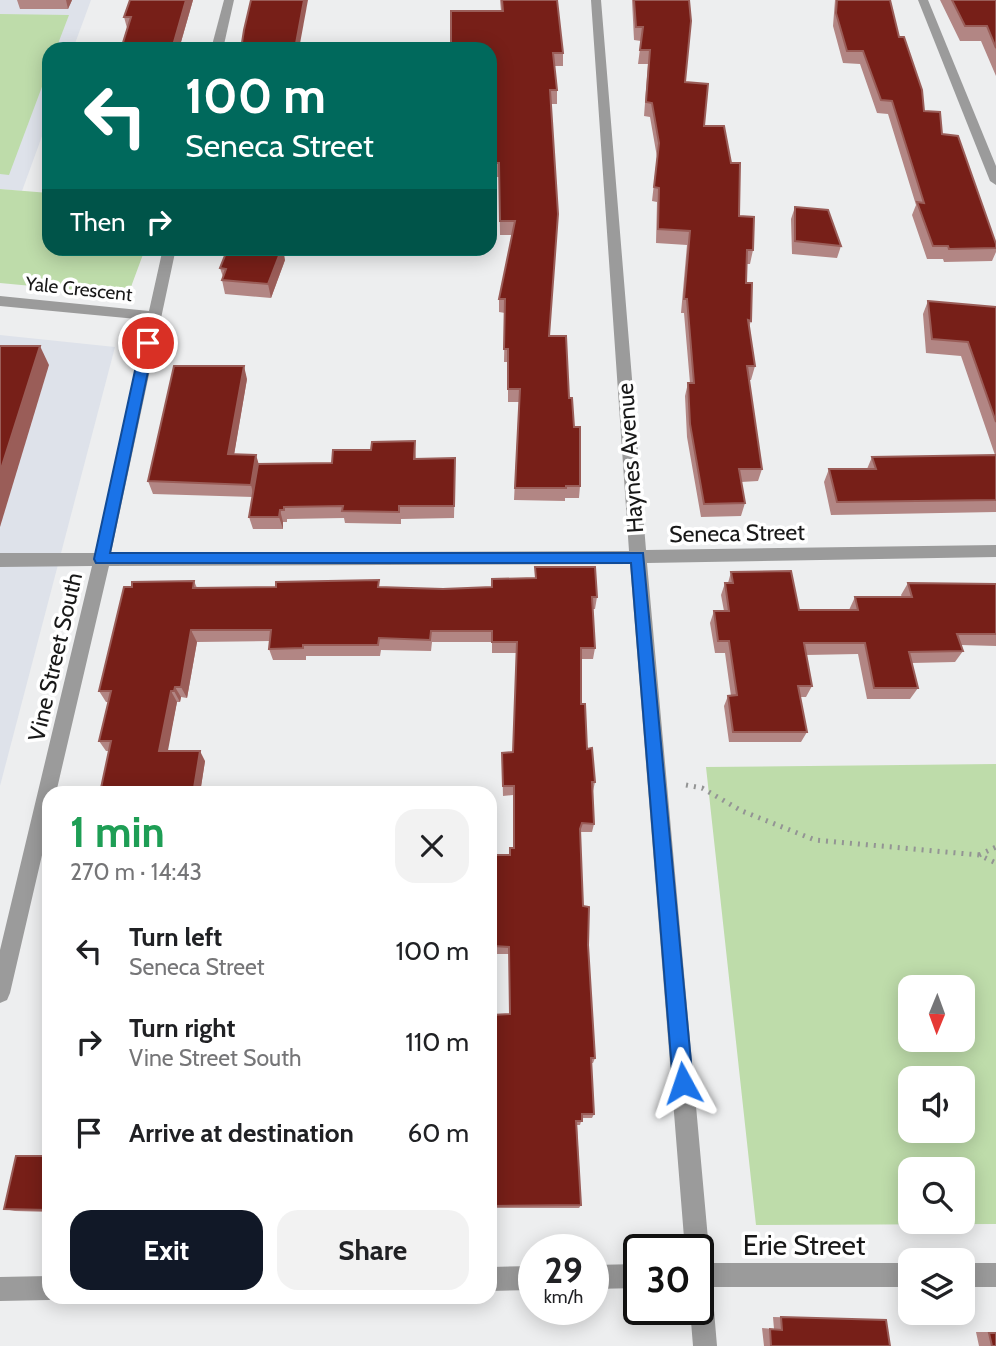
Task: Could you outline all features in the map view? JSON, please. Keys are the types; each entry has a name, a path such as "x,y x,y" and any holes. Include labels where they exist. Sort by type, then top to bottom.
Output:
{"street":[{"path":"219,42 229,0"},
{"name":"Haynes Avenue","path":"596,0 638,557 696,1234"},
{"path":"923,0 996,181"},
{"name":"Vine Street South","path":"49,786 102,559 168,256"},
{"name":"Yale Crescent","path":"0,301 154,316"},
{"name":"Seneca Street","path":"0,560 638,557 996,551"},
{"name":"Vine Street South","path":"0,993 42,814"},
{"name":"Erie Street","path":"714,1275 898,1275"},
{"path":"975,1275 996,1275"},
{"path":"497,1279 518,1278"},
{"path":"0,1289 42,1288"},
{"path":"703,1325 705,1346"}],"path":[{"path":"657,779 702,788 743,810 815,840 979,855 996,863"},
{"path":"979,855 996,847"}],"shaded area":[{"path":"0,0 91,0 76,42 42,42 42,136 22,191 0,189"},
{"path":"0,335 115,347 0,786"}],"green space":[{"path":"0,14 69,15 59,42 42,42 42,87 9,175 0,174"},
{"path":"0,189 42,192 42,256 142,256 128,295 0,283"},
{"path":"996,764 996,1224 975,1224 975,1157 898,1157 898,1224 756,1225 706,767"}],"building":[{"path":"130,0 186,0 174,42 123,42 131,17 124,17"},
{"path":"251,0 304,0 296,42 242,42"},
{"path":"502,0 557,0 563,53 553,53 557,90 550,90 558,214 549,336 566,336 569,398 572,398 574,427 580,427 580,486 515,488 520,389 508,389 508,349 504,349 505,299 499,299 515,221 500,221 497,42 451,42 451,11 503,11"},
{"path":"634,0 689,0 691,21 685,82 708,84 704,126 724,126 731,163 740,163 739,216 754,217 753,250 747,250 746,283 752,283 751,321 748,320 755,366 747,366 762,469 739,469 745,503 704,504 690,424 688,383 694,383 687,299 684,299 690,231 658,229 659,188 654,187 659,143 652,103 646,102 650,50 640,50 643,27 636,27"},
{"path":"837,0 890,0 899,37 904,37 922,90 924,111 940,112 942,134 958,136 996,248 949,249 948,246 933,246 917,202 924,203 892,101 881,100 863,51 847,51 836,13"},
{"path":"952,0 996,0 996,48 987,26 965,26"},
{"path":"795,207 828,210 841,246 795,241"},
{"path":"225,256 279,256 268,284 222,280 226,269 220,268"},
{"path":"928,301 996,307 996,422 968,342 932,339"},
{"path":"0,346 40,346 0,472"},
{"path":"174,366 244,366 228,454 256,455 251,485 148,481"},
{"path":"415,441 414,459 455,458 454,506 399,506 399,512 342,511 343,506 284,507 284,510 280,510 279,517 249,517 258,464 332,463 333,450 371,450 372,442"},
{"path":"996,455 996,500 837,502 829,469 876,469 872,457"},
{"path":"535,567 595,567 597,597 592,597 595,648 581,648 581,704 585,704 587,749 592,748 595,782 592,782 594,824 582,823 580,829 583,906 589,907 588,945 595,1058 591,1058 594,1114 582,1114 582,1121 576,1121 581,1205 497,1206 497,1015 510,1014 509,947 497,946 497,855 510,855 510,848 514,848 514,786 503,786 502,753 513,752 517,642 492,642 492,631 431,631 430,640 379,638 378,645 303,645 303,648 269,649 271,630 191,630 181,687 175,687 174,691 171,691 159,751 200,751 194,786 101,786 111,741 99,741 111,691 99,691 124,587 132,587 132,582 194,581 193,588 276,587 276,582 379,580 378,587 443,589 492,587 492,579 536,578"},
{"path":"791,571 799,610 858,610 855,597 912,597 908,583 996,584 996,634 957,634 963,651 909,652 918,688 874,688 865,643 804,643 812,686 798,686 807,732 733,732 728,696 737,695 729,641 718,641 714,611 729,611 725,583 733,583 731,572"},
{"path":"16,1156 42,1156 42,1210 4,1209"},
{"path":"781,1317 886,1320 890,1346 771,1346 770,1329 782,1330"},
{"path":"989,1333 996,1333 996,1346 992,1346"}],"route":[{"path":"148,343 102,559 638,557 683,1083"}]}
